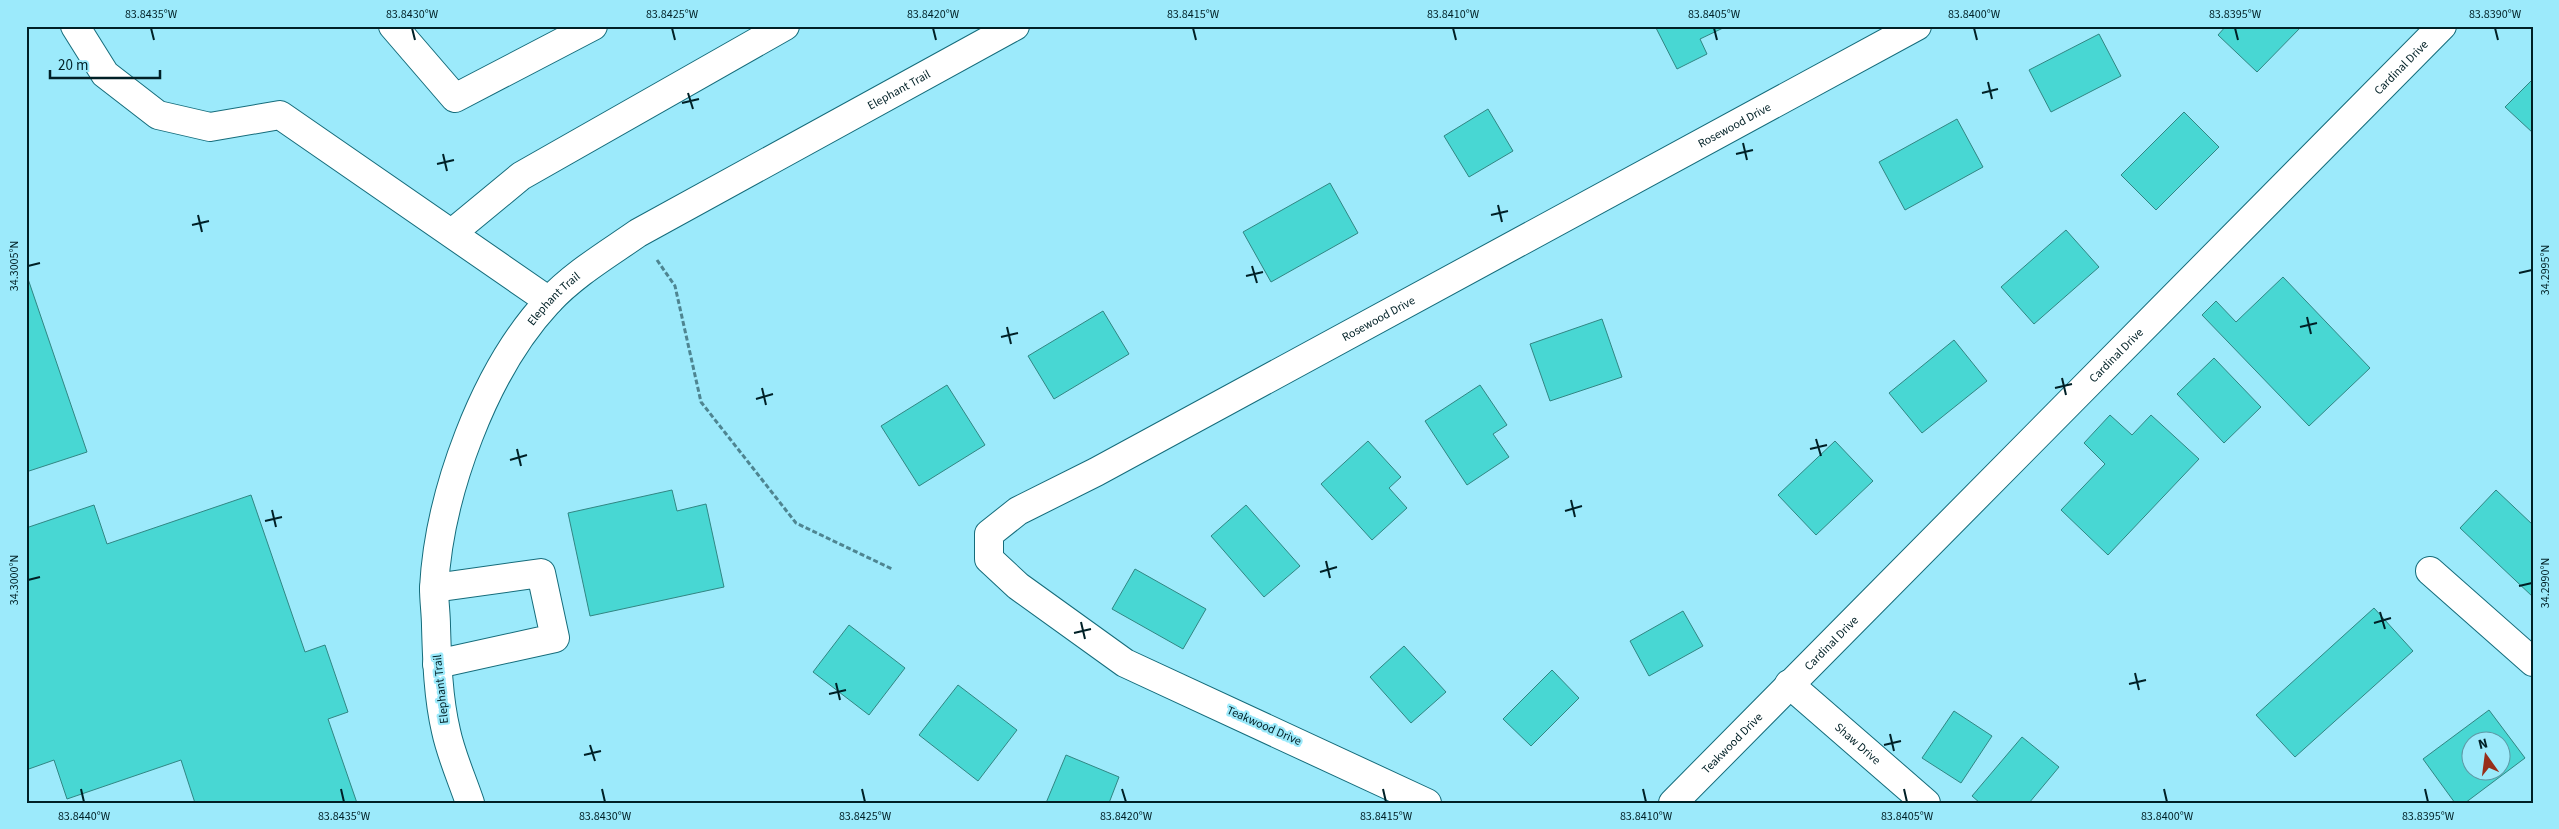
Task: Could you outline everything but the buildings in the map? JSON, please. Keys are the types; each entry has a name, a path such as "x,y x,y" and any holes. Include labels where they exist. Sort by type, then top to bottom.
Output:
{"street":[{"path":"75,26 105,74 158,115 210,127 280,115 452,232 549,301"},
{"path":"393,26 455,98 593,26"},
{"path":"452,232 521,176 785,26"},
{"name":"Elephant Trail","path":"470,803 446,731 438,664 434,588 446,505 473,425 501,369 524,333 549,301 582,272 638,233 1015,26"},
{"name":"Rosewood Drive","path":"1102,647 1018,586 989,559 989,534 1018,511 1096,472 1917,26"},
{"name":"Cardinal Drive","path":"1789,684 2442,26"},
{"path":"2430,571 2533,662"},
{"path":"434,588 541,573 555,638 438,664"},
{"name":"Teakwood Drive","path":"1102,647 1125,663 1427,803"},
{"name":"Teakwood Drive","path":"1673,803 1740,737 1789,684"},
{"name":"Shaw Drive","path":"1789,684 1926,803"}],"path":[{"path":"638,233 675,286 701,402 796,523 892,569"}]}
